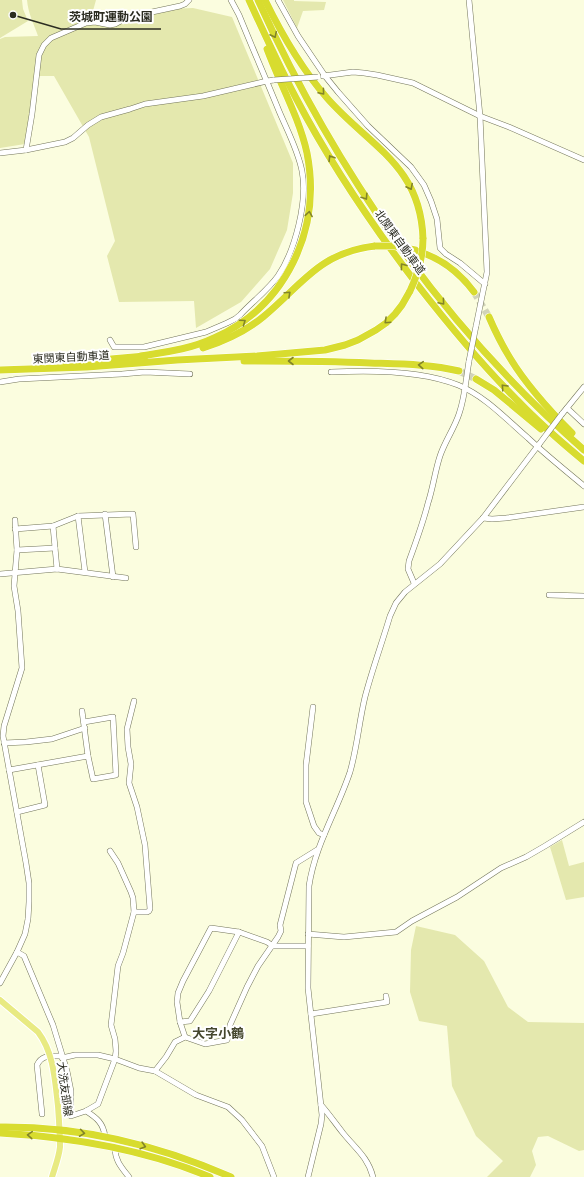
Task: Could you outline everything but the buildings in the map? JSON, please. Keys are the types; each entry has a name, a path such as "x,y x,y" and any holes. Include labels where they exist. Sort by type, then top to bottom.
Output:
{"highway":[{"path":"142,360 198,345 241,324 261,307 278,288 293,264 301,245 307,222 310,197 310,171 307,153 297,121 271,60 248,0"},
{"name":"北関東自動車道","path":"248,0 296,99 318,137 359,203 398,259 452,328 485,366 522,405 584,461"},
{"name":"北関東自動車道","path":"258,0 283,54 318,120 366,199 392,236 434,292 492,359 530,400 584,450"},
{"path":"142,360 178,360 285,354 318,351 341,346 367,335 386,323 402,305 416,277 421,262 423,239 422,221 418,204 411,187 402,172 381,149 346,118 316,85 292,50 265,0"},
{"path":"142,360 190,351 228,338 244,330 264,316 304,279 324,263 352,250 375,246 395,246 427,254 444,262 462,277 474,292"},
{"path":"489,316 510,358 521,375 555,416 584,444"},
{"path":"142,360 360,362 430,366 459,372"},
{"name":"東関東自動車道","path":"0,367 142,360"},
{"name":"東関東自動車道","path":"0,370 33,370 142,360"},
{"path":"476,379 494,390 584,465"},
{"path":"0,1127 60,1130 105,1136 189,1160 231,1177"},
{"path":"0,1133 76,1140 115,1148 149,1156 210,1177"}],"main road":[{"name":"大洗友部線","path":"0,1000 38,1032 50,1057 56,1082 60,1130 59,1152 52,1177"}],"street":[{"path":"26,150 39,55 44,45 51,38 86,23 95,22 114,24 138,14 180,6 189,0"},
{"path":"110,340 114,347 144,347 215,329 235,320 278,275 293,246 299,226 302,201 303,178 298,157 239,15 231,0"},
{"path":"278,0 298,36 325,76 358,116 411,167 424,185 434,211 440,248 485,284"},
{"path":"414,584 408,569 409,561 428,503 441,453 461,409 476,326 488,272 480,116 469,0"},
{"path":"0,153 26,150 65,142 73,138 88,125 101,117 145,104 203,96 267,81 358,72 413,83 480,116 584,160"},
{"path":"331,372 369,370 400,373 436,378 465,388 480,397 539,445 584,486"},
{"path":"0,382 18,379 145,372 190,374"},
{"path":"308,1177 321,1124 321,1105 308,988 309,886 311,871 317,850 346,784 366,694 390,616 401,597 414,584 440,564 483,518 584,387"},
{"path":"567,408 584,424"},
{"path":"483,518 506,518 584,507"},
{"path":"105,514 113,577"},
{"path":"15,529 53,526 78,516 133,514 136,547"},
{"path":"78,516 85,572"},
{"path":"0,983 25,934 29,902 28,883 17,812 3,736 4,726 22,668 14,586 17,550 15,520"},
{"path":"53,526 57,570"},
{"path":"17,550 55,548"},
{"path":"0,574 57,570 85,572 126,578"},
{"path":"549,595 584,596"},
{"path":"134,701 127,729 131,764 129,783 137,807 145,845 150,909 146,912 134,912"},
{"path":"313,707 306,765 306,802 314,826 319,833 324,835"},
{"path":"4,743 52,739 84,725 113,717 116,775 93,779 88,756 84,725 82,711"},
{"path":"9,770 88,756"},
{"path":"17,812 44,805 38,765"},
{"path":"308,934 344,937 396,932 416,918 457,897 502,868 526,857 584,822"},
{"path":"155,1071 175,1042 185,1037 205,1044 227,1040 230,1025 246,988 258,966 273,946 281,931 280,925 296,863 317,850"},
{"path":"96,1117 98,1104 114,1059 116,1046 111,1025 118,966 123,954 134,912 132,892 118,863 110,851"},
{"path":"185,1037 180,1022 178,993 211,928 239,932 267,942 273,946 308,946"},
{"path":"180,1022 190,1021 209,991 239,932"},
{"path":"17,952 24,956 54,1025 67,1071 71,1092 71,1116 86,1111 98,1104"},
{"path":"310,1014 387,1002 386,996"},
{"path":"42,1114 38,1065 41,1058 75,1055 98,1055 114,1059 139,1068 155,1071 196,1095 228,1107 242,1120 262,1146 274,1177"},
{"path":"321,1105 330,1114 344,1134 360,1151 369,1165 373,1177"},
{"path":"86,1111 96,1117 104,1128 105,1136"},
{"path":"115,1148 115,1155 121,1168 129,1177"}],"green space":[{"path":"0,0 22,0 23,9 28,21 0,38"},
{"path":"27,0 96,0 91,18 122,18 143,10 193,8 232,17 293,163 293,193 287,230 270,269 241,302 196,328 194,301 119,302 107,256 115,241 89,137 54,76 37,76 25,144 0,148 0,39 5,37 38,36 30,14"},
{"path":"283,0 326,2 324,10 303,11 297,28"},
{"path":"562,840 569,866 584,862 584,897 566,900 550,847"},
{"path":"416,926 455,935 484,961 508,1007 528,1022 584,1023 584,1150 579,1151 548,1136 538,1137 532,1151 536,1165 530,1177 487,1177 503,1161 476,1136 452,1086 447,1026 419,1021 410,992 411,950"}],"tunnel":[{"path":"474,292 489,317"},
{"path":"459,371 476,379"}],"place":[{"name":"茨城町運動公園","path":"13,15"}],"district":[{"name":"大字小鶴","path":"218,1033"}]}
